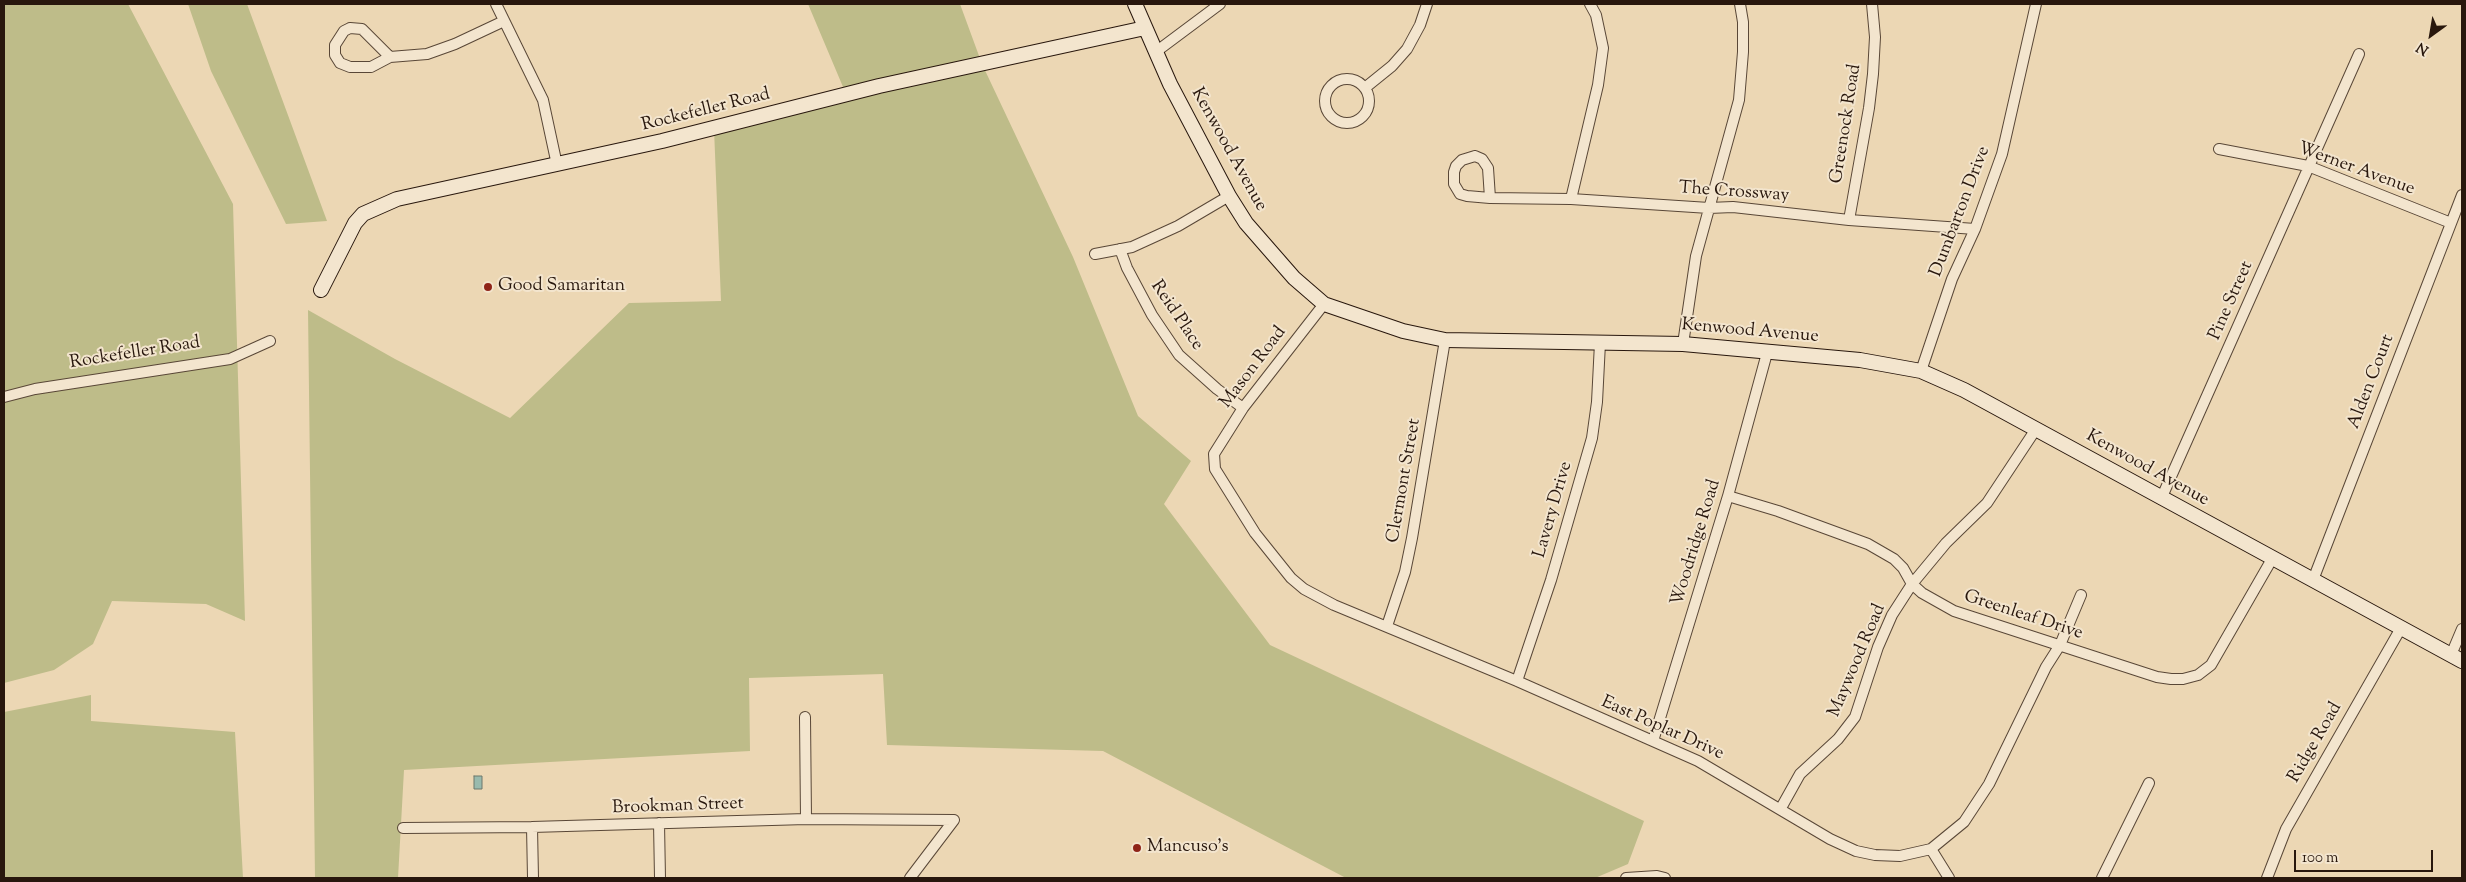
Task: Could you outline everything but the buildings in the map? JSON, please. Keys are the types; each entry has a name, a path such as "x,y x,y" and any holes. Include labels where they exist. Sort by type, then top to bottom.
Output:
{"street":[{"path":"496,4 543,100 557,165"},
{"name":"Kenwood Avenue","path":"1135,4 1170,84 1229,196 1246,223 1294,278 1324,304 1403,331 1445,340 1683,344 1868,361 1921,371 1964,390 2457,658"},
{"path":"1157,52 1220,4"},
{"path":"1366,87 1392,66 1407,49 1420,25 1426,4"},
{"path":"1571,200 1598,85 1603,48 1596,15 1590,4"},
{"path":"1683,344 1696,256 1739,100 1743,52 1743,22 1740,4"},
{"name":"Greenock Road","path":"1849,220 1872,82 1875,37 1872,4"},
{"name":"Dumbarton Drive","path":"1921,371 1952,279 1975,229 2002,154 2036,4"},
{"path":"390,58 380,45 358,28 350,28 344,31 335,45 335,55 340,63 350,67 371,67 390,58 427,54 455,44 504,21"},
{"name":"Rockefeller Road","path":"321,290 351,230 363,214 397,199 557,165 754,119 879,86 1146,28"},
{"name":"Pine Street","path":"2162,499 2359,54"},
{"path":"1350,77 1366,87 1368,107 1359,120 1353,124 1340,124 1328,114 1327,97 1332,85 1337,80 1350,77"},
{"name":"Werner Avenue","path":"2219,149 2308,166 2451,223"},
{"name":"The Crossway","path":"1490,198 1488,168 1482,159 1475,156 1462,160 1454,172 1456,190 1467,196 1490,198 1571,200 1709,208 1750,208 1849,220 1975,229"},
{"name":"Alden Court","path":"2313,580 2462,195"},
{"path":"1095,254 1132,247 1178,226 1229,196"},
{"name":"Reid Place","path":"1120,249 1127,268 1152,315 1179,355 1217,389 1243,408"},
{"name":"Mason Road","path":"1214,454 1243,408 1324,304"},
{"name":"Clermont Street","path":"1387,626 1405,572 1412,538 1445,340"},
{"name":"Rockefeller Road","path":"4,397 35,389 230,359 270,341"},
{"name":"Lavery Drive","path":"1517,681 1551,580 1592,438 1597,402 1600,343"},
{"name":"Woodridge Road","path":"1653,741 1728,496 1767,353"},
{"name":"Maywood Road","path":"1781,808 1800,774 1838,740 1855,717 1878,647 1892,615 1912,584 1946,543 1987,503 2036,429"},
{"name":"East Poplar Drive","path":"1214,454 1215,470 1255,533 1290,578 1304,589 1334,605 1517,681 1653,741 1716,771 1781,808 1830,839 1856,851 1875,855 1900,856 1931,850 1951,835 1964,822 1983,796 2046,667 2060,645 2080,595"},
{"name":"Greenleaf Drive","path":"1728,496 1778,511 1868,544 1894,559 1903,568 1912,584 1932,600 1954,611 2157,677 2184,679 2198,675 2217,656 2272,559"},
{"name":"Ridge Road","path":"2266,878 2286,829 2401,628"},
{"path":"2457,658 2462,629"},
{"path":"805,717 806,819"},
{"path":"2102,878 2149,784"},
{"name":"Brookman Street","path":"403,828 532,827 806,819 954,820 910,878"},
{"path":"659,823 660,878"},
{"path":"532,827 533,878"},
{"path":"1931,850 1949,878"},
{"path":"1626,878 1657,876 1664,878"}],"shaded area":[{"path":"4,4 128,4 233,204 245,621 206,604 112,601 93,644 54,670 4,683"},
{"path":"188,4 247,4 327,221 286,224 211,71"},
{"path":"808,4 960,4 982,64 1073,257 1138,416 1191,461 1164,504 1270,645 1644,821 1628,864 1595,878 1346,878 1103,751 887,745 883,674 749,678 750,751 404,770 398,878 315,878 308,310 395,359 510,418 629,303 721,301 714,129 846,94"},
{"path":"91,695 91,721 235,732 243,878 4,878 4,712"},
{"path":"474,776 482,776 482,789 474,789"}],"place":[{"name":"Good Samaritan","path":"488,287"},
{"name":"Mancuso's","path":"1137,848"}]}
